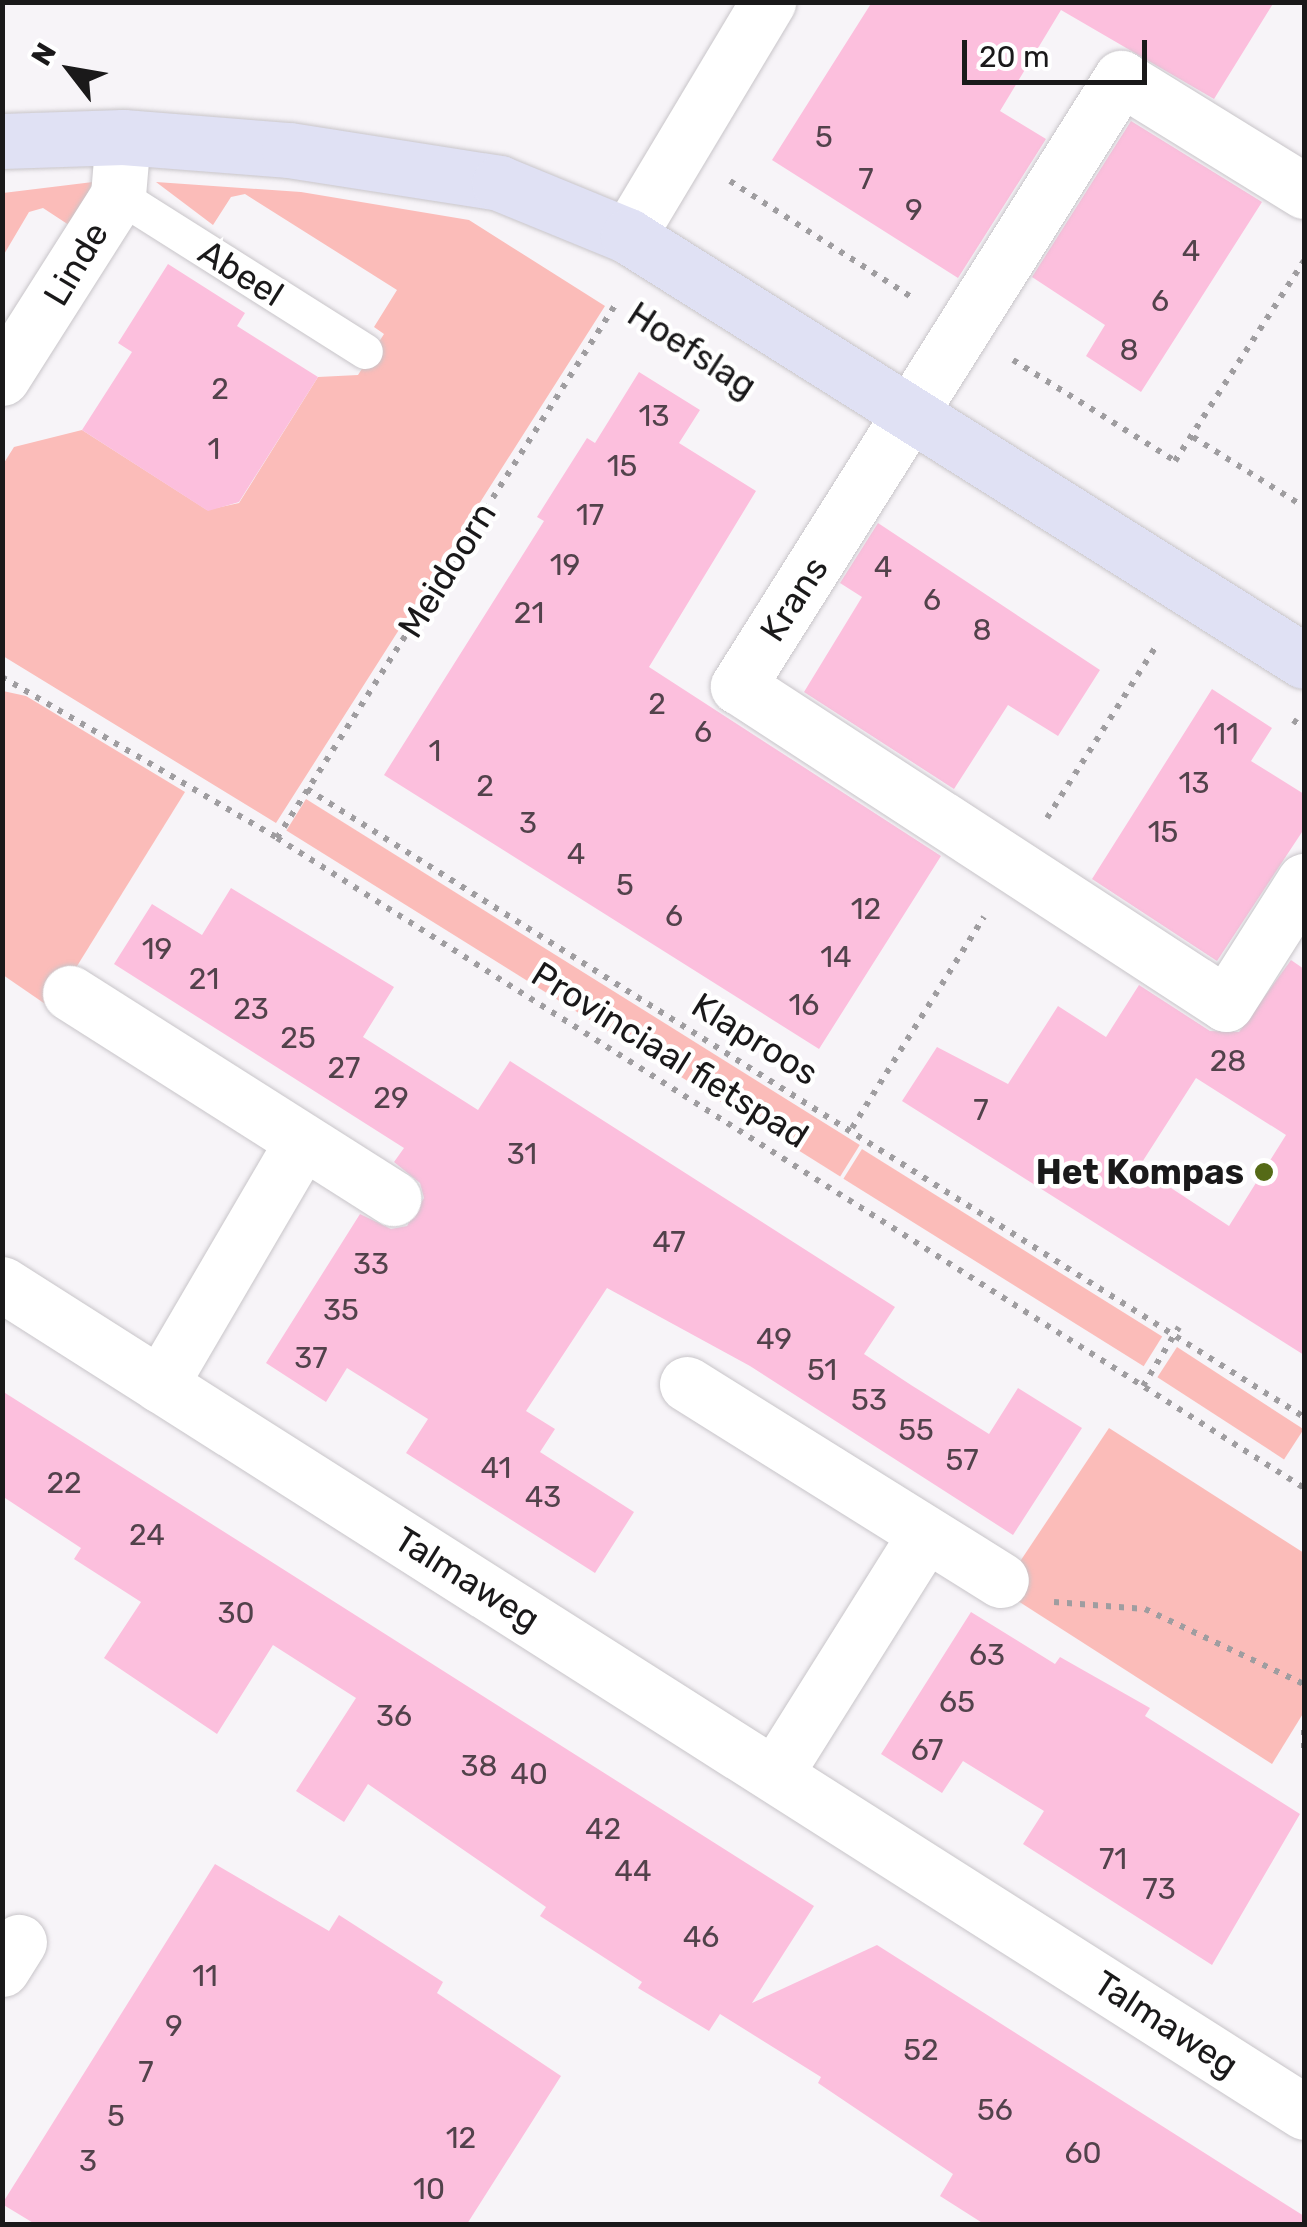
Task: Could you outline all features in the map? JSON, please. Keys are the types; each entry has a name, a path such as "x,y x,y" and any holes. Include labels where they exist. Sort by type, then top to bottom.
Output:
{"street":[{"path":"628,236 768,2"},
{"name":"Krans","path":"1304,191 1121,78 914,413 738,686 1226,1004 1304,882"},
{"name":"Hoefslag","path":"2,141 122,137 391,161 499,183 628,236 1304,661"},
{"name":"Linde","path":"2,378 118,195 122,137"},
{"path":"70,993 393,1198"},
{"path":"160,1385 302,1142"},
{"name":"Talmaweg","path":"2,1284 1304,2112"},
{"path":"687,1384 923,1538 1001,1580"},
{"path":"776,1774 923,1538"}],"lane":[{"name":"Abeel","path":"118,195 365,352"}],"path":[{"name":"Hoefslag","path":"602,292 633,312"},
{"name":"Meidoorn","path":"277,838 617,302"},
{"path":"1193,438 1304,506"},
{"path":"1141,635 1158,645 1164,635"},
{"name":"Provinciaal fietspad","path":"2,677 277,838 1304,1488"},
{"path":"1289,718 1304,728"},
{"name":"Klaproos","path":"307,789 1304,1417"},
{"path":"1142,1386 1179,1327"},
{"path":"1001,1580 1062,1605 1145,1610 1304,1684"},
{"path":"1304,1730 1304,1754"}],"shaded area":[{"path":"93,182 72,227 43,208 29,212 3,256 3,193"},
{"path":"156,182 301,192 469,220 605,306 276,823 3,656 2,466 14,447 82,430 207,510 239,503 318,377 358,375 384,334 374,327 397,290 245,194 231,197 213,225"},
{"path":"3,691 26,696 185,792 51,1008 3,975"},
{"path":"306,799 860,1145 840,1176 286,830"},
{"path":"862,1149 1162,1337 1144,1366 843,1179"},
{"path":"1177,1347 1304,1429 1284,1459 1157,1377"},
{"path":"1109,1428 1304,1553 1304,1712 1272,1764 1001,1590"}],"building":[{"path":"872,2 1274,2 1214,99 1061,10 1000,111 1046,139 958,278 772,160"},
{"path":"1131,121 1262,202 1141,392 1086,356 1105,325 1032,277"},
{"path":"168,264 245,313 237,326 318,377 239,502 208,511 82,430 132,352 118,343"},
{"path":"639,372 700,410 679,443 756,491 649,667 941,856 819,1049 384,775 544,521 537,517 554,490 587,438 595,443"},
{"path":"878,523 1100,670 1058,736 1008,705 954,789 804,692 862,597 840,583"},
{"path":"1212,689 1272,728 1251,761 1304,794 1304,829 1217,961 1092,879"},
{"path":"231,888 394,987 363,1037 478,1110 510,1061 895,1307 864,1354 911,1385 989,1434 1018,1388 1082,1428 1013,1535 750,1366 607,1288 526,1411 555,1429 540,1452 634,1512 595,1573 406,1453 428,1419 347,1368 326,1402 266,1363 360,1214 391,1229 407,1226 424,1198 420,1183 394,1162 404,1148 114,964 152,904 202,935"},
{"path":"1291,960 1304,969 1304,1355 902,1101 937,1047 1008,1084 1058,1006 1106,1037 1139,985 1210,1031 1239,1032","holes":["1196,1078 1286,1135 1229,1226 1139,1167"]},
{"path":"2,1391 814,1906 752,2003 877,1945 1304,2216 1304,2224 984,2224 940,2196 953,2174 818,2083 821,2077 720,2014 709,2031 638,1988 642,1982 540,1916 546,1907 368,1784 344,1822 296,1791 356,1698 273,1645 217,1734 104,1658 141,1602 74,1559 81,1548 2,1496"},
{"path":"971,1612 1055,1664 1060,1657 1150,1708 1145,1716 1300,1814 1212,1965 1023,1844 1044,1811 963,1761 942,1793 881,1754"},
{"path":"215,1864 329,1931 339,1915 443,1982 437,1993 561,2076 467,2224 35,2224 2,2204"}],"place":[{"name":"Het Kompas","path":"1264,1172"}]}
